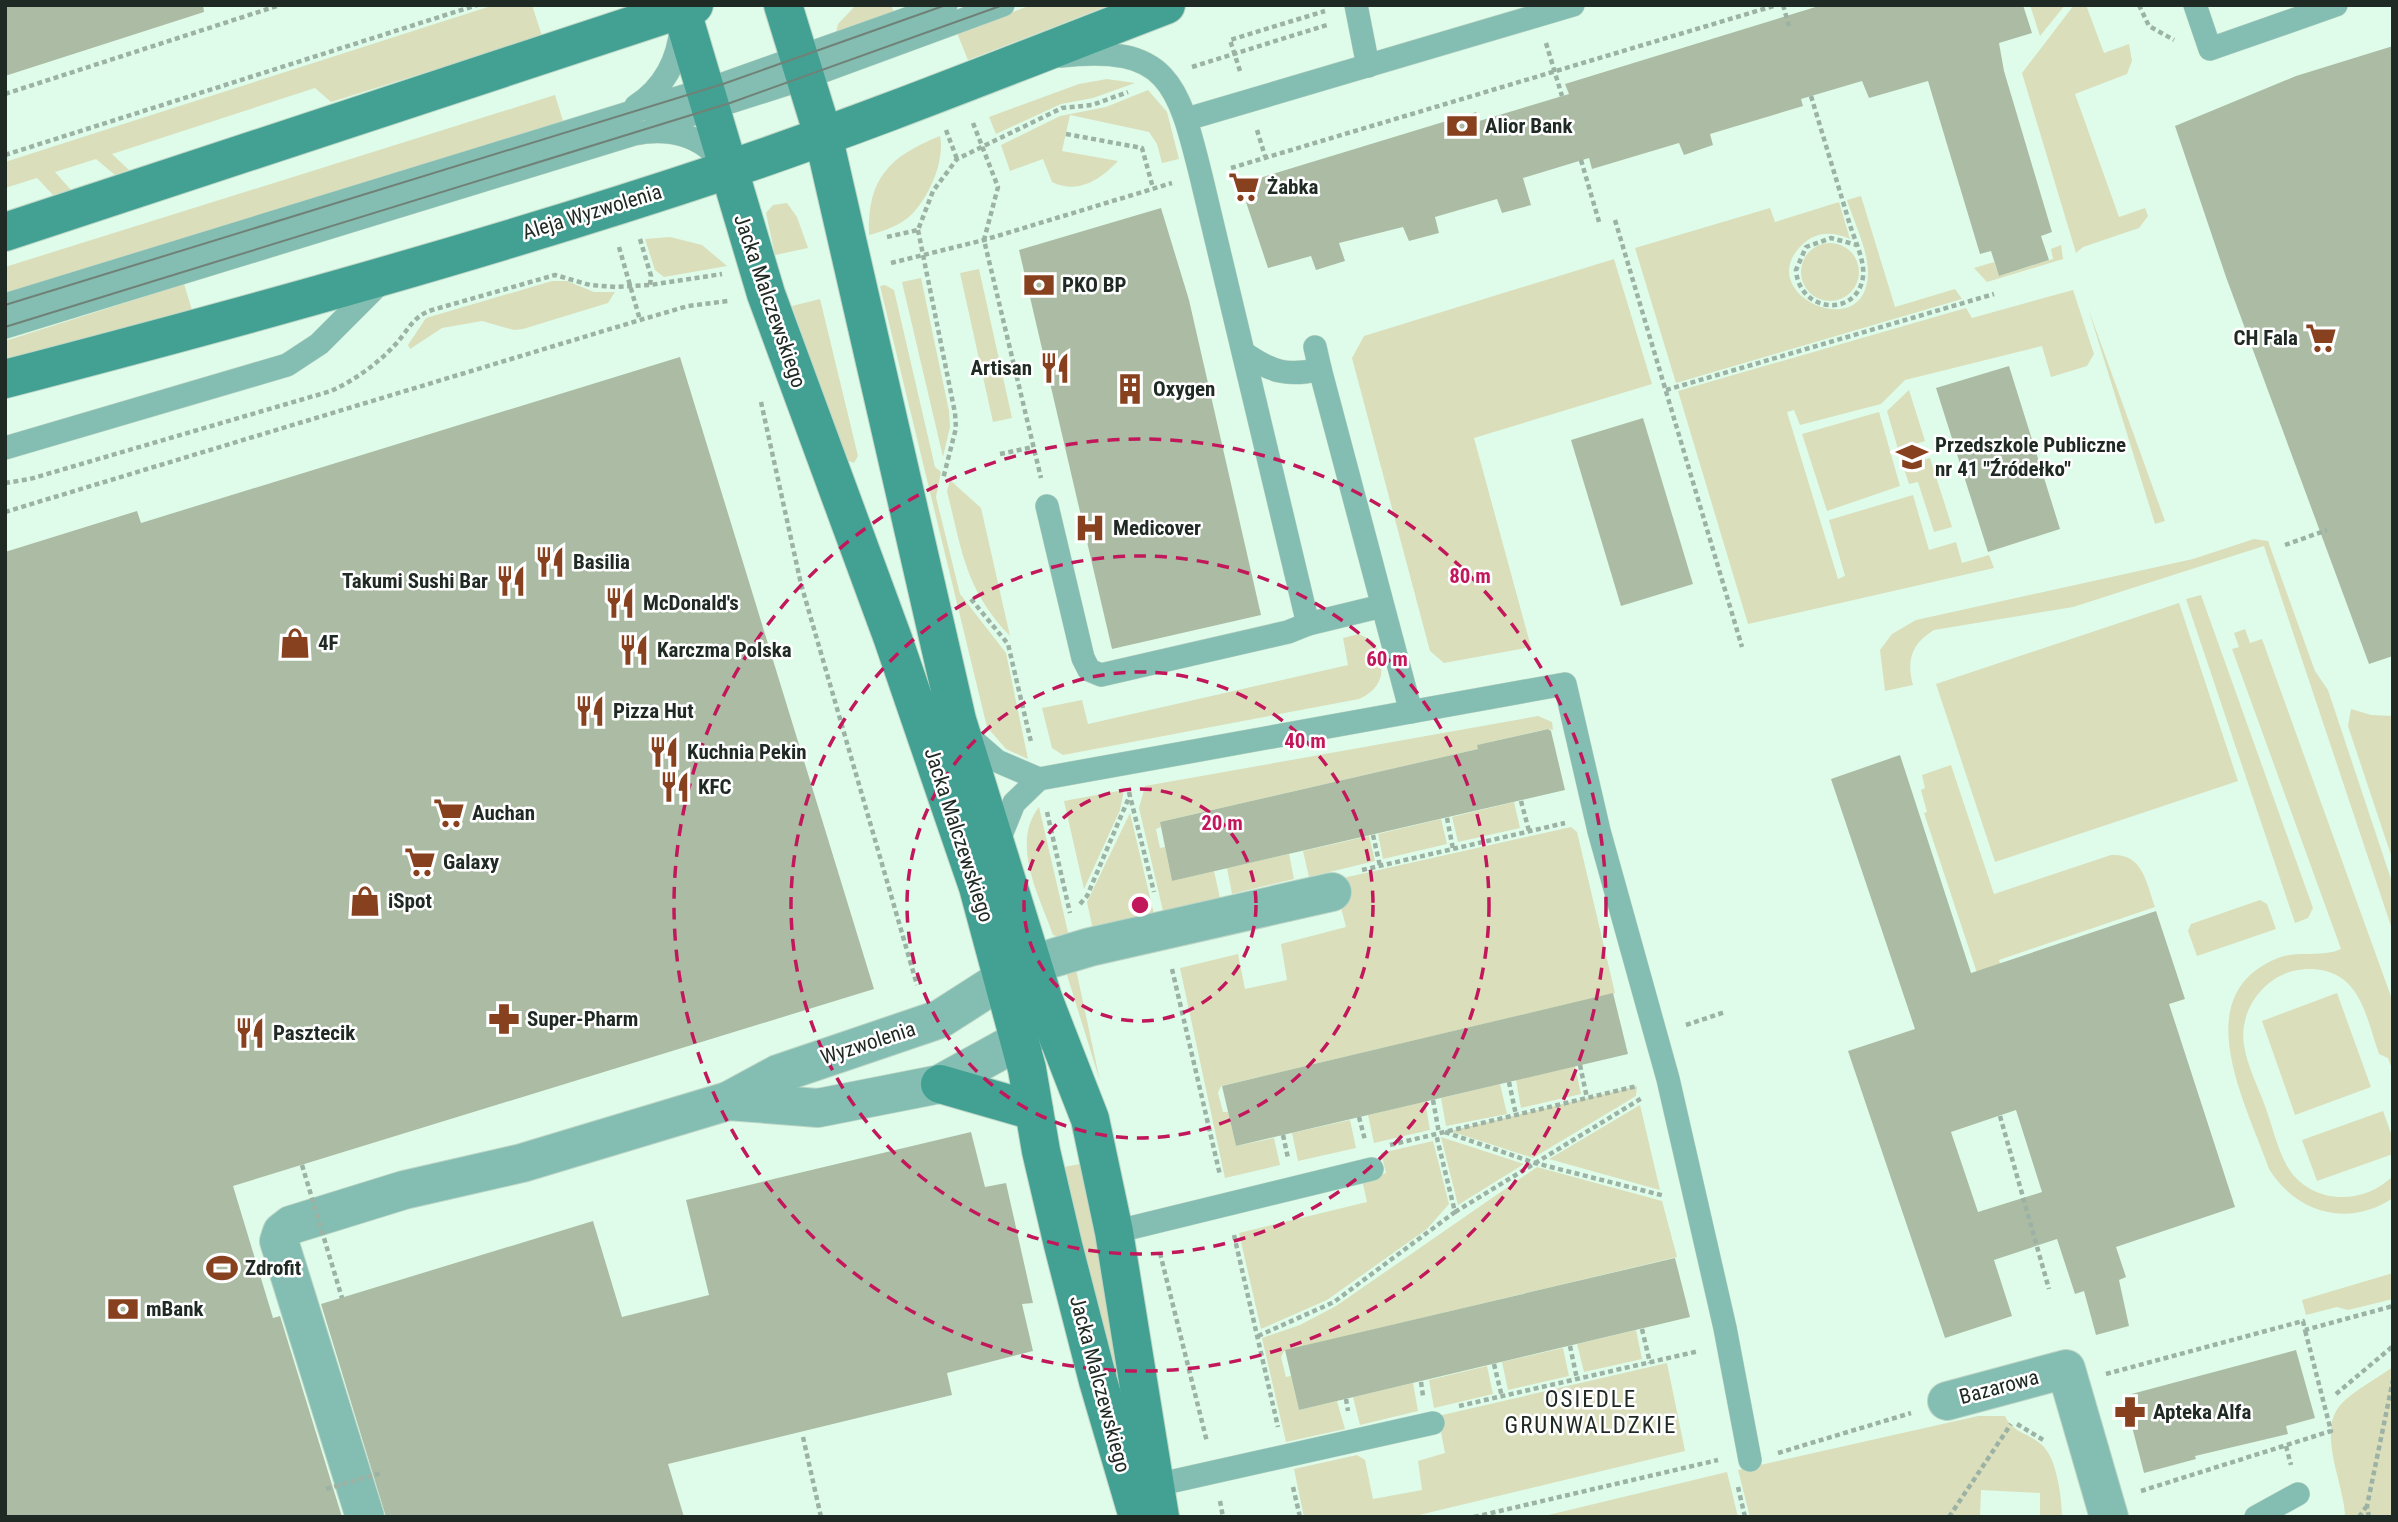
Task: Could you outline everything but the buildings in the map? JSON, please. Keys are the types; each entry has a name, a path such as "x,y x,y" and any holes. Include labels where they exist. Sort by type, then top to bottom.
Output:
{"street":[{"path":"783,5 822,135"},
{"name":"Aleja Wyzwolenia","path":"5,379 387,276 727,170 1166,5"},
{"path":"5,232 685,7 727,170"},
{"name":"Jacka Malczewskiego","path":"822,135 957,720 996,847 1019,971 1036,1032 1090,1119 1114,1232 1151,1506"},
{"name":"Jacka Malczewskiego","path":"727,170 777,327 898,652 978,887 1019,971"},
{"name":"Wyzwolenia","path":"728,1101 778,1073 948,1015 1019,971 1078,950 1163,932 1343,882"},
{"path":"365,1517 279,1241 282,1232 291,1225 404,1190 522,1163 728,1101 818,1108 940,1084 1036,1032"},
{"name":"Jacka Malczewskiego","path":"1036,1032 1034,1111 1069,1270 1151,1506"},
{"path":"940,1084 1034,1111"},
{"name":"Bazarowa","path":"1947,1401 2066,1369 2102,1484 2121,1505"}],"lane":[{"path":"802,68 946,5"},
{"path":"5,327 1003,5"},
{"path":"1187,119 1573,5"},
{"path":"2195,5 2210,49 2336,5"},
{"path":"609,130 663,81 680,41 685,7"},
{"path":"1356,11 1368,66"},
{"path":"1009,65 1065,56 1109,55 1140,61 1164,77 1175,92 1187,119 1308,624"},
{"path":"5,305 609,130 685,135 711,150 727,170"},
{"path":"5,448 287,366 319,344 387,276"},
{"path":"1244,354 1280,373 1298,374 1318,358 1411,712"},
{"path":"1047,506 1083,658 1089,670 1101,675 1288,632 1308,624 1382,606"},
{"path":"1039,779 1565,684 1599,831 1656,1035 1725,1328 1750,1460"},
{"name":"Jacka Malczewskiego","path":"957,720 968,737 988,756 1039,779 1014,803 996,847"},
{"path":"1114,1232 1227,1204 1369,1160"},
{"path":"1151,1506 1214,1472 1433,1423"},
{"path":"2256,1517 2298,1493"}],"path":[{"path":"5,94 280,5"},
{"path":"5,155 477,5"},
{"path":"1235,167 1777,5"},
{"path":"1783,5 1789,26"},
{"path":"2139,5 2149,26 2175,41 2181,50"},
{"path":"1265,156 1230,40 1330,9"},
{"path":"942,485 956,428 955,413 918,230 933,191 957,159 1062,108 1103,102 1164,77 1356,11"},
{"path":"1544,34 1562,96"},
{"path":"1811,96 1857,245 1864,273 1853,297 1829,306 1805,295 1796,279 1796,270 1806,247 1830,238 1857,245"},
{"path":"973,123 998,187 984,240 1047,506"},
{"path":"947,133 957,159"},
{"path":"887,264 984,240 1153,188 1142,148 1066,134"},
{"path":"1581,160 1600,225"},
{"path":"1615,220 1742,647"},
{"path":"882,238 918,230"},
{"path":"640,241 651,276 649,285"},
{"path":"618,243 640,320"},
{"path":"5,484 30,480 331,391 347,384 377,361 421,314 555,275 590,285 630,286 733,272"},
{"path":"1666,390 1994,294"},
{"path":"5,512 688,306 736,300"},
{"path":"726,302 731,315"},
{"path":"757,393 801,584 926,1024"},
{"path":"1000,454 1033,447"},
{"path":"2285,545 2327,530"},
{"path":"966,588 974,605 1008,643 1078,950"},
{"path":"1122,764 1300,1517"},
{"path":"1080,904 1130,794"},
{"path":"1521,801 1529,831"},
{"path":"1447,818 1454,849"},
{"path":"1343,882 1380,866 1567,822"},
{"path":"1373,835 1380,866"},
{"path":"1656,1035 1725,1012"},
{"path":"1580,1065 1587,1098"},
{"path":"1509,1082 1516,1115"},
{"path":"1359,1117 1369,1160 1440,1133 1637,1086"},
{"path":"1258,1336 1334,1302 1455,1212 1645,1097"},
{"path":"1433,1100 1455,1212"},
{"path":"2000,1116 2049,1289"},
{"path":"1440,1133 1535,1163 1669,1197"},
{"path":"1283,1135 1291,1168"},
{"path":"303,1165 342,1298"},
{"path":"1153,1223 1223,1517"},
{"path":"2305,1330 2393,1306"},
{"path":"2099,1377 2303,1321 2331,1432 2121,1505"},
{"path":"1642,1329 1650,1363"},
{"path":"1570,1346 1577,1379"},
{"path":"2336,1394 2393,1346"},
{"path":"1433,1423 1431,1413 1698,1351"},
{"path":"1494,1364 1502,1396"},
{"path":"2369,1517 2367,1506 2393,1380"},
{"name":"Bazarowa","path":"1785,1452 1947,1401"},
{"path":"1949,1517 2012,1422 2028,1428 2051,1446"},
{"path":"803,1437 821,1517"},
{"path":"1474,1517 1731,1457 1750,1460"},
{"path":"326,1489 381,1473"},
{"path":"2359,1517 2367,1506"}],"green space":[{"path":"494,5 532,5 542,36 331,102 315,88 112,154 129,170 115,175 96,159 55,172 71,190 53,195 37,178 5,188 5,162"},
{"path":"856,5 891,5 895,15 835,36 838,24"},
{"path":"1031,5 1110,5 968,60 957,33"},
{"path":"2030,5 2065,5 2040,36"},
{"path":"2074,5 2086,5 2104,53 2129,44 2132,61 2127,74 2075,94 2119,217 2145,208 2148,216 2139,228 2083,247 2076,253 2022,73"},
{"path":"1107,79 1135,83 1093,98 1061,104 996,134 989,117 1079,84"},
{"path":"1148,90 1167,112 1179,159 1162,163 1157,144 1149,132 1070,115 1062,151 1118,161 1111,168 1097,179 1071,187 1052,182 1043,159 1010,171 1001,145 1060,116 1106,107"},
{"path":"555,95 564,124 5,296 5,267"},
{"path":"940,136 940,156 935,177 919,206 898,224 869,235 872,198 885,172 908,152"},
{"path":"1861,196 1895,307 1955,289 1962,299 1676,383 1635,248 1770,208 1775,222 1839,202 1850,239 1826,234 1809,239 1791,262 1790,279 1799,294 1815,304 1833,309 1850,307 1863,295 1868,273 1863,246 1847,200"},
{"path":"787,203 797,217 808,248 775,255 766,213 773,205"},
{"path":"670,237 702,245 727,266 664,277 655,270 645,239"},
{"path":"1824,243 1836,243 1851,251 1859,266 1859,278 1851,293 1836,301 1824,301 1809,293 1801,278 1801,266 1809,251"},
{"path":"2061,245 2063,259 1987,282 1974,268 1994,262 1999,276 2053,259 2051,249"},
{"path":"1614,259 1652,384 1474,438 1531,647 1444,663 1430,651 1352,358 1364,336"},
{"path":"979,269 1012,418 993,422 960,273"},
{"path":"921,278 949,411 950,427 943,457 902,282"},
{"path":"552,281 567,281 594,292 615,292 608,303 523,329 514,330 482,321 442,328 410,349 408,345 426,318"},
{"path":"184,284 192,310 5,359 5,341"},
{"path":"885,285 894,290 935,467 941,472 936,497 960,594 1006,653 1028,759 1006,749 987,727 880,286"},
{"path":"2073,290 2094,354 2087,366 2051,377 2042,346 1905,380 1881,404 1800,425 1794,410 1787,412 1838,579 1845,576 1829,520 1913,495 1929,550 1956,542 1962,563 1989,555 1994,568 1748,624 1678,391 1966,308 1972,318"},
{"path":"820,299 858,456 854,463 846,460 792,306"},
{"path":"2088,308 2165,521 2155,524"},
{"path":"1909,390 1925,441 1898,449 1887,411"},
{"path":"1879,412 1900,486 1827,511 1802,434"},
{"path":"1930,458 1952,527 1934,532 1918,482 1909,484 1903,466"},
{"path":"950,480 981,508 1010,636 983,602 967,568 947,491"},
{"path":"2254,539 2268,541 2315,671 2328,690 2393,885 2393,932 2264,546 2073,607 1934,630 1920,641 1913,653 1910,668 1913,685 1885,691 1880,650 1892,634 1916,620 2193,559"},
{"path":"2201,595 2313,908 2308,918 2295,923 2186,599"},
{"path":"2179,603 2238,781 1995,862 1936,684"},
{"path":"2245,629 2250,643 2262,639 2393,1002 2393,1072 2388,1058 2379,1054 2358,996 2339,976 2325,971 2293,971 2269,983 2259,993 2246,1017 2243,1031 2245,1053 2280,1152 2297,1179 2309,1188 2337,1197 2367,1193 2393,1176 2393,1198 2358,1212 2341,1214 2324,1211 2293,1196 2280,1184 2269,1169 2248,1114 2230,1053 2228,1024 2234,998 2250,975 2278,958 2341,949 2232,649 2239,647 2234,633"},
{"path":"1359,634 1373,641 1380,659 1381,674 1374,688 1359,699 1063,755 1052,748 1042,708 1082,700 1088,724 1348,665 1343,638"},
{"path":"2351,709 2371,715 2393,716 2393,861 2348,726"},
{"path":"1538,716 1552,722 1553,730 1547,729 1478,745 1478,749 1160,822 1161,827 1156,829 1160,848 1165,847 1172,881 1214,871 1220,898 1163,911 1139,808 1145,786"},
{"path":"1951,765 1994,894 2111,855 2122,856 2137,864 2146,879 2155,907 1999,960 2004,978 1981,985 1924,813 1927,812 1921,790 1925,788 1922,775"},
{"path":"1124,790 1120,810 1084,889 1064,801"},
{"path":"1514,802 1520,828 1458,842 1452,817"},
{"path":"1039,807 1070,941 1053,935 1030,871 1027,837"},
{"path":"1130,813 1154,914 1093,930 1087,902"},
{"path":"1441,819 1447,844 1383,859 1378,834"},
{"path":"1571,827 1577,832 1615,993 1221,1086 1218,1093 1223,1112 1228,1112 1236,1146 1274,1138 1280,1165 1225,1178 1180,968 1238,954 1245,989 1287,980 1281,944 1346,927 1334,880"},
{"path":"1369,836 1375,861 1309,877 1303,851"},
{"path":"1289,854 1294,879 1232,894 1227,868"},
{"path":"2260,900 2267,904 2276,929 2197,956 2188,931 2191,924"},
{"path":"1074,960 1100,1081 1067,975"},
{"path":"2337,993 2371,1087 2295,1115 2262,1021"},
{"path":"1575,1066 1581,1094 1521,1108 1516,1080"},
{"path":"1500,1084 1507,1114 1446,1126 1441,1098"},
{"path":"1637,1086 1636,1096 1533,1158 1450,1131"},
{"path":"1425,1101 1430,1130 1374,1143 1368,1115"},
{"path":"1640,1105 1660,1190 1549,1159"},
{"path":"2383,1111 2393,1139 2393,1154 2317,1181 2302,1140"},
{"path":"1350,1120 1356,1148 1298,1161 1292,1133"},
{"path":"1441,1137 1524,1164 1458,1205"},
{"path":"1433,1141 1449,1204 1427,1229 1327,1300 1261,1329 1239,1233 1367,1202 1362,1180 1386,1173 1381,1153"},
{"path":"1080,1164 1129,1404 1121,1406 1064,1167"},
{"path":"1537,1167 1662,1201 1677,1257 1284,1351 1281,1357 1286,1377 1291,1376 1299,1410 1337,1401 1345,1429 1286,1442 1262,1338 1300,1325 1336,1306"},
{"path":"2393,1273 2393,1299 2348,1310 2337,1307 2306,1315 2302,1300"},
{"path":"1636,1330 1642,1359 1584,1372 1577,1344"},
{"path":"1563,1348 1569,1376 1508,1390 1502,1362"},
{"path":"1667,1363 1685,1451 1411,1517 1304,1517 1294,1469 1357,1455 1365,1460 1373,1499 1422,1490 1418,1461 1445,1453 1438,1416"},
{"path":"1487,1366 1493,1394 1434,1408 1429,1380"},
{"path":"2393,1367 2393,1517 2345,1517 2332,1451 2333,1419 2347,1398"},
{"path":"1413,1383 1418,1411 1360,1425 1353,1397"},
{"path":"1978,1416 2005,1416 2017,1430 2034,1439 2049,1453 2060,1491 2062,1517 2040,1517 2040,1493 1981,1490 1980,1517 1750,1517 1738,1470"},
{"path":"1727,1472 1738,1517 1540,1517"}],"tram line":[{"path":"5,305 723,84 946,5"},
{"path":"5,327 730,103 1003,5"}],"place":[{"name":"Alior Bank","path":"1462,126"},
{"name":"Żabka","path":"1244,187"},
{"name":"PKO BP","path":"1039,285"},
{"name":"CH Fala","path":"2321,338"},
{"name":"Artisan","path":"1055,368"},
{"name":"Oxygen","path":"1130,389"},
{"name":"Przedszkole Publiczne nr 41 \"Źródełko\"","path":"1912,457"},
{"name":"Medicover","path":"1090,528"},
{"name":"Basilia","path":"550,562"},
{"name":"Takumi Sushi Bar","path":"511,581"},
{"name":"McDonald's","path":"620,603"},
{"name":"4F","path":"295,643"},
{"name":"Karczma Polska","path":"634,650"},
{"name":"Pizza Hut","path":"590,711"},
{"name":"Kuchnia Pekin","path":"664,752"},
{"name":"KFC","path":"675,787"},
{"name":"Auchan","path":"449,813"},
{"name":"Galaxy","path":"420,862"},
{"name":"iSpot","path":"365,901"},
{"name":"Super-Pharm","path":"504,1019"},
{"name":"Pasztecik","path":"250,1033"},
{"name":"Zdrofit","path":"222,1268"},
{"name":"mBank","path":"123,1309"},
{"name":"Apteka Alfa","path":"2130,1412"}],"district":[{"name":"OSIEDLE GRUNWALDZKIE","path":"1591,1412"}]}
